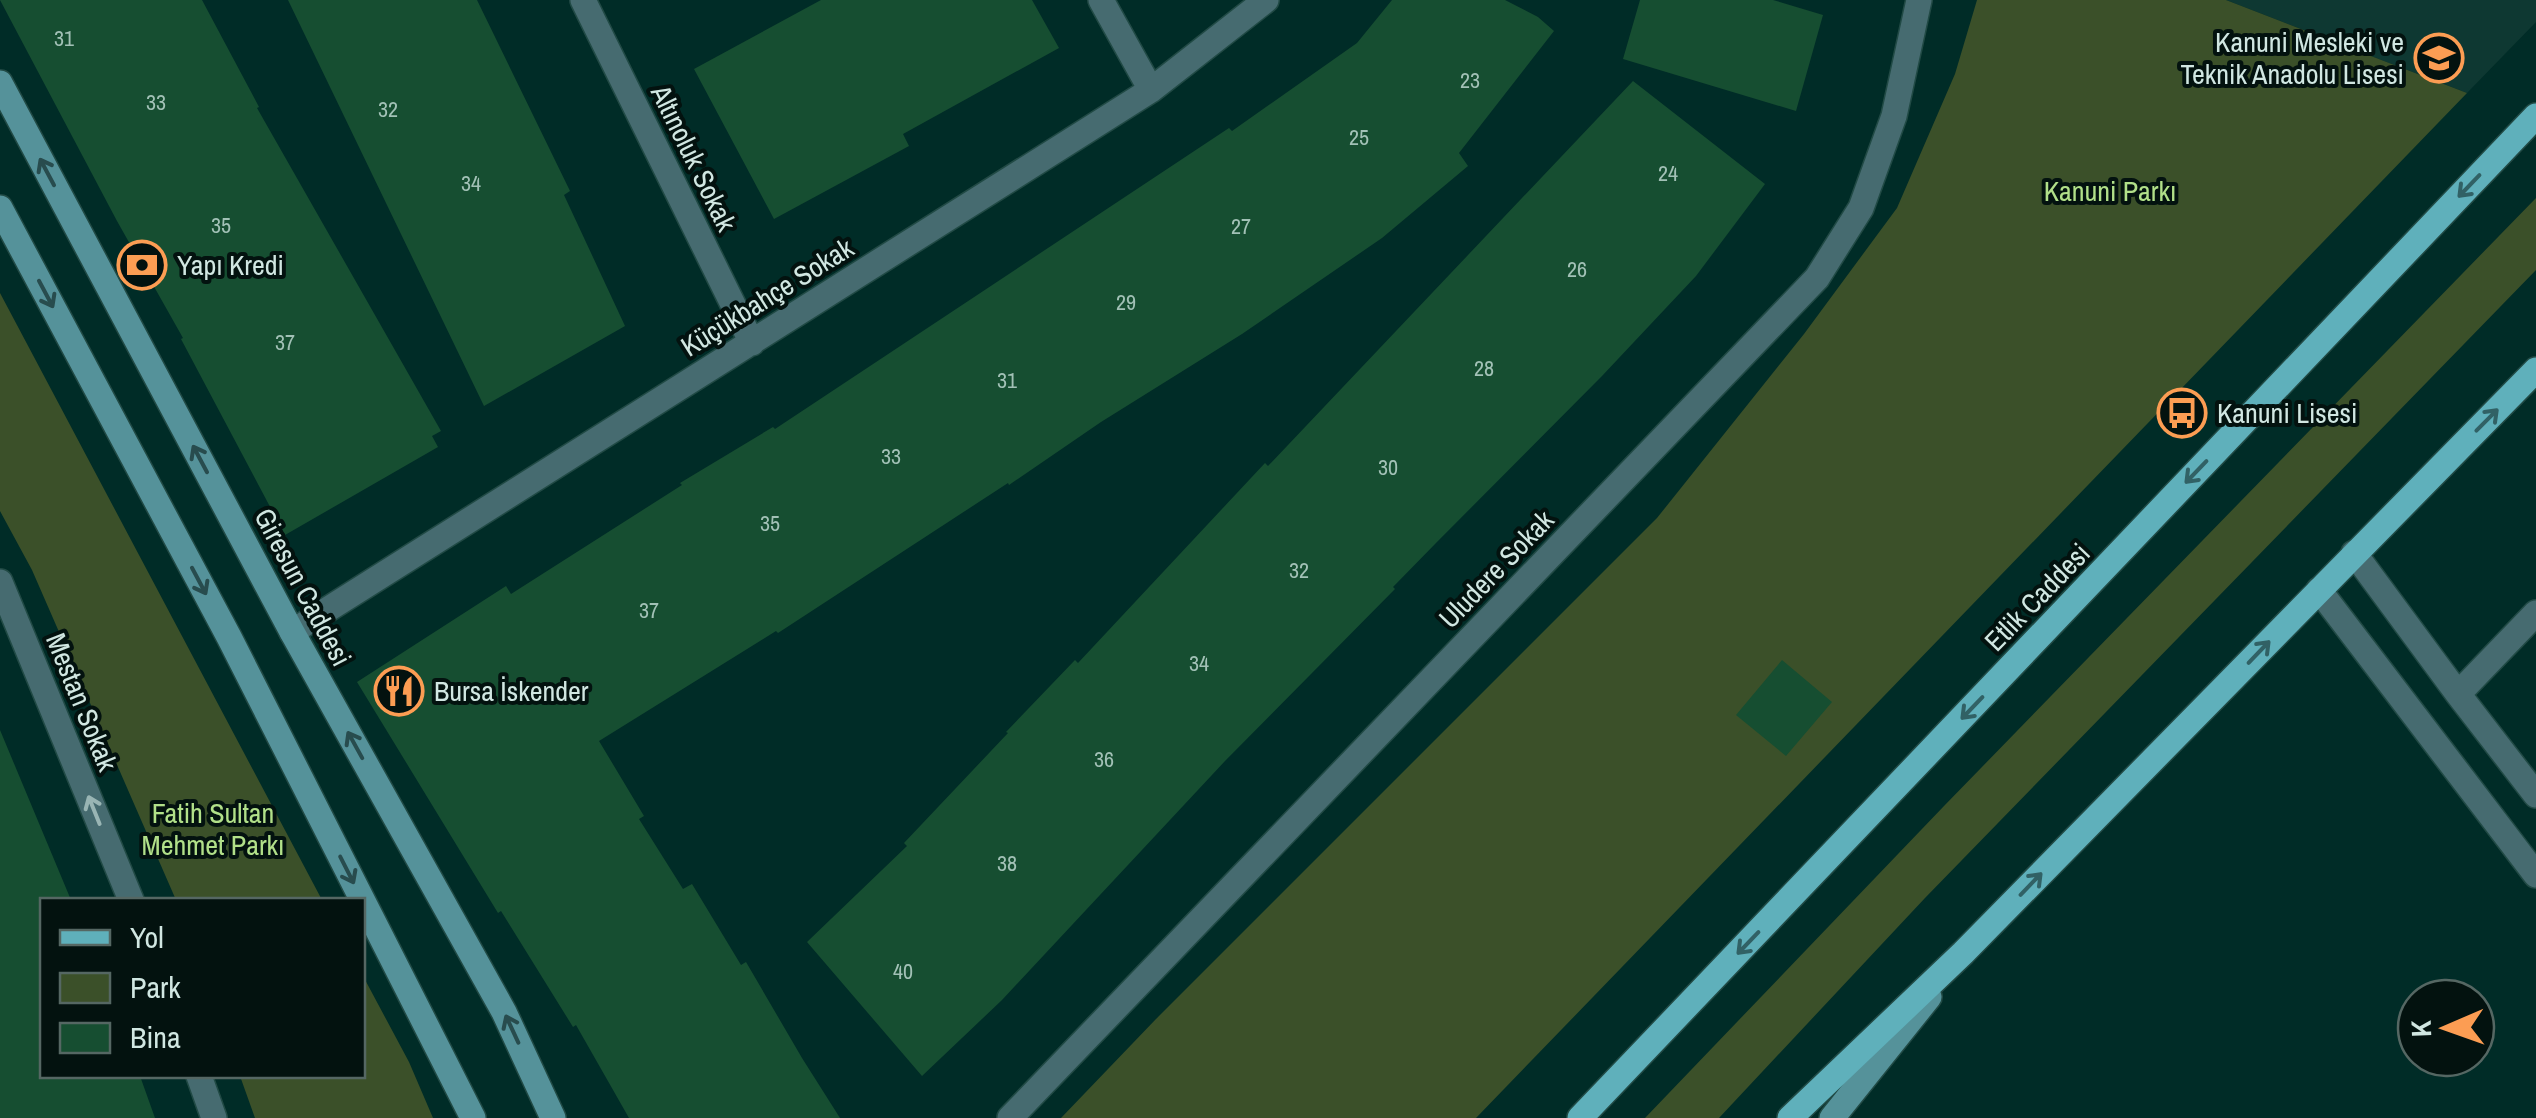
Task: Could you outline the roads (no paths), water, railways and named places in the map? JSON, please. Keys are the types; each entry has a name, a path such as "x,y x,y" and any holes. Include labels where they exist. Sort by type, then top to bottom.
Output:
{"main road":[{"name":"Giresun Caddesi","path":"0,83 292,632 504,1012 552,1118"},
{"name":"Etlik Caddesi","path":"1580,1118 2536,116"},
{"path":"0,208 238,654 362,898"},
{"path":"1790,1118 1963,954 2536,370"},
{"path":"365,905 473,1118"},
{"path":"1832,1118 1963,954"}],"street":[{"name":"Altınoluk Sokak","path":"583,0 752,343"},
{"path":"1102,0 1151,90"},
{"name":"Küçükbahçe Sokak","path":"292,632 1151,90 1266,0"},
{"name":"Uludere Sokak","path":"1010,1118 1818,278 1861,208 1894,116 1919,0"},
{"path":"2354,553 2536,795"},
{"name":"Mestan Sokak","path":"0,582 130,898"},
{"path":"2320,590 2536,875"},
{"path":"2458,694 2536,613"},
{"path":"200,1078 214,1118"}],"place":[{"name":"Kanuni Mesleki ve Teknik Anadolu Lisesi","path":"2439,58"},
{"name":"Yapı Kredi","path":"142,265"},
{"name":"Kanuni Lisesi","path":"2182,413"},
{"name":"Bursa İskender","path":"399,691"}],"park label":[{"name":"Kanuni Parkı","path":"2110,191"},
{"name":"Fatih Sultan Mehmet Parkı","path":"213,829"}]}
